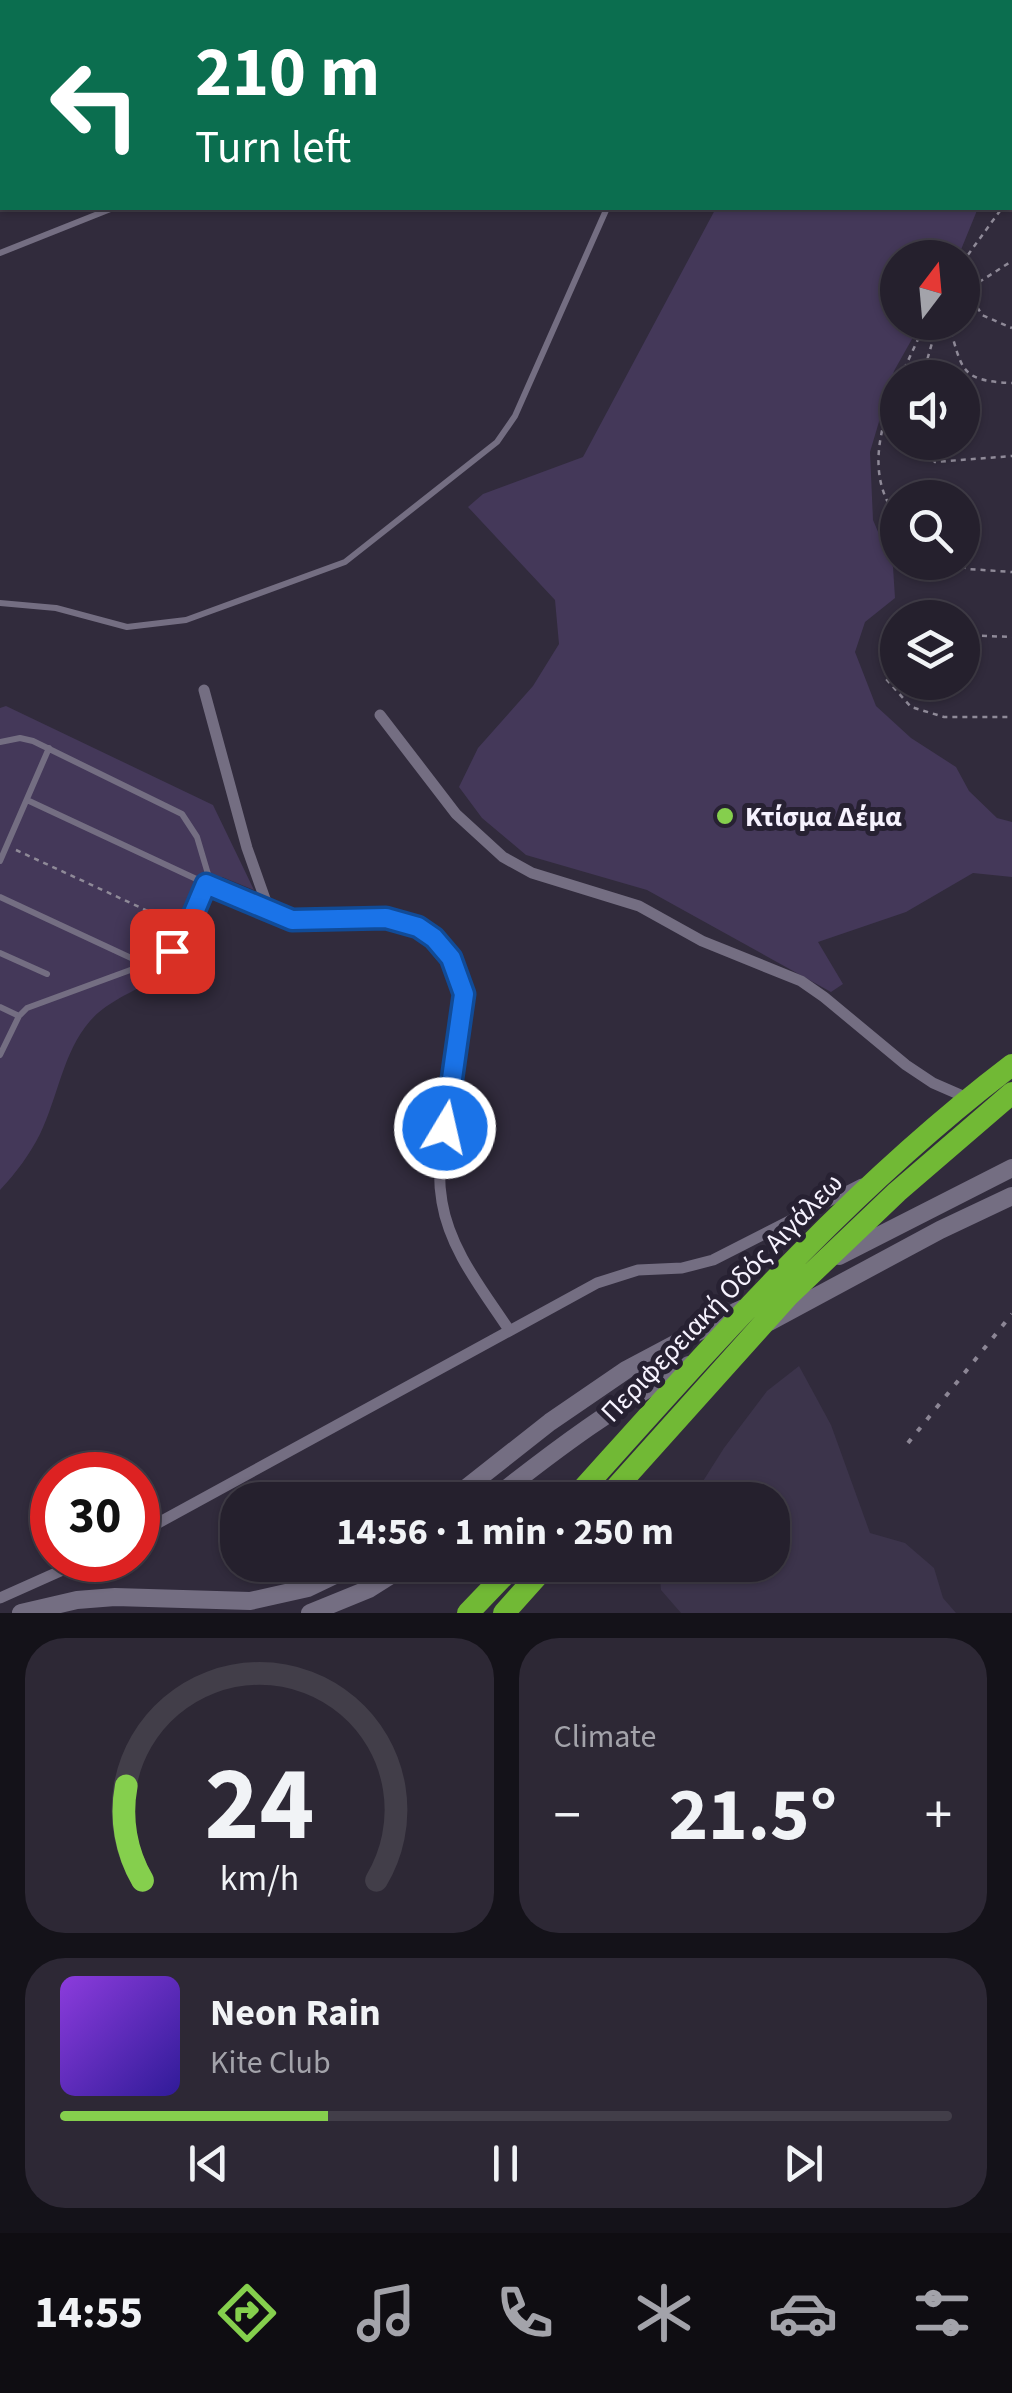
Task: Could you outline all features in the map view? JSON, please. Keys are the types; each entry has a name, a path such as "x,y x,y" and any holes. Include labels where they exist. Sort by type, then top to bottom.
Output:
{"highway":[{"name":"Περιφερειακή Οδός Αιγάλεω","path":"612,1482 617,1469 747,1306 828,1224 940,1122 1012,1065"},
{"name":"Περιφερειακή Οδός Αιγάλεω","path":"599,1482 617,1469 897,1192 1012,1093"},
{"path":"468,1613 498,1582"},
{"path":"504,1613 532,1582"}],"main road":[{"path":"474,1482 550,1422 626,1370 928,1208 1012,1168"},
{"path":"515,1482 640,1391 923,1239 1012,1196"},
{"path":"21,1613 58,1603 114,1597 250,1601 321,1582"},
{"path":"340,1608 341,1582"},
{"path":"310,1613 340,1608 381,1582"}],"street":[{"path":"204,690 247,848 270,914 312,922 363,918 402,921 434,938 451,958 464,994 439,1167 441,1200 448,1230 462,1259 508,1330"},
{"path":"160,1522 508,1330 620,1273 682,1268 713,1260 1002,1112 932,1083 801,981 702,941 638,906 532,873 503,857 456,814 380,714"},
{"path":"0,1598 36,1582"}],"lane":[{"path":"0,253 108,210"},
{"path":"0,603 56,608 127,627 186,620 346,562 497,442 515,416 605,210"},
{"path":"0,742 20,738 49,748 182,814 198,837 206,863 206,884 187,929 172,951 145,965 36,1003 19,1016 0,1055"},
{"path":"0,861 49,748"},
{"path":"27,800 270,914"},
{"path":"0,898 145,965"},
{"path":"0,953 47,974"},
{"path":"0,1007 19,1016"}],"path":[{"path":"979,240 1001,210"},
{"path":"980,282 1012,261"},
{"path":"980,312 1012,328"},
{"path":"954,340 964,370 982,382 1012,383"},
{"path":"880,439 876,464 881,480"},
{"path":"980,459 1012,456"},
{"path":"934,460 961,460"},
{"path":"980,570 1012,572"},
{"path":"980,635 1012,637"},
{"path":"904,700 911,708 944,717 1012,717"},
{"path":"7,846 187,929"}],"shaded area":[{"path":"715,210 977,210 965,240 880,240 880,340 911,340 900,360 880,360 880,418 870,452 873,520 880,536 880,580 894,580 895,598 880,600 880,610 865,622 855,652 876,706 911,738 956,767 969,791 997,818 1012,822 1012,877 973,873 906,912 818,942 843,984 831,992 647,890 526,855 482,818 459,787 478,748 533,686 559,644 555,600 468,507 483,494 583,457"},
{"path":"6,706 213,805 254,890 222,877 200,927 177,961 90,1021 73,1047 36,1141 0,1190 0,708"},
{"path":"799,1366 831,1425 870,1533 905,1543 934,1568 943,1598 956,1613 681,1613 661,1590 660,1582 790,1582 790,1482 702,1482 767,1391"}],"railway":[{"path":"908,1443 1012,1314"}],"place":[{"name":"Κτίσμα Δέμα","path":"725,816"}],"route":[{"path":"172,951 187,929 206,884 292,920 386,918 418,927 451,958 464,994 445,1128"}]}
